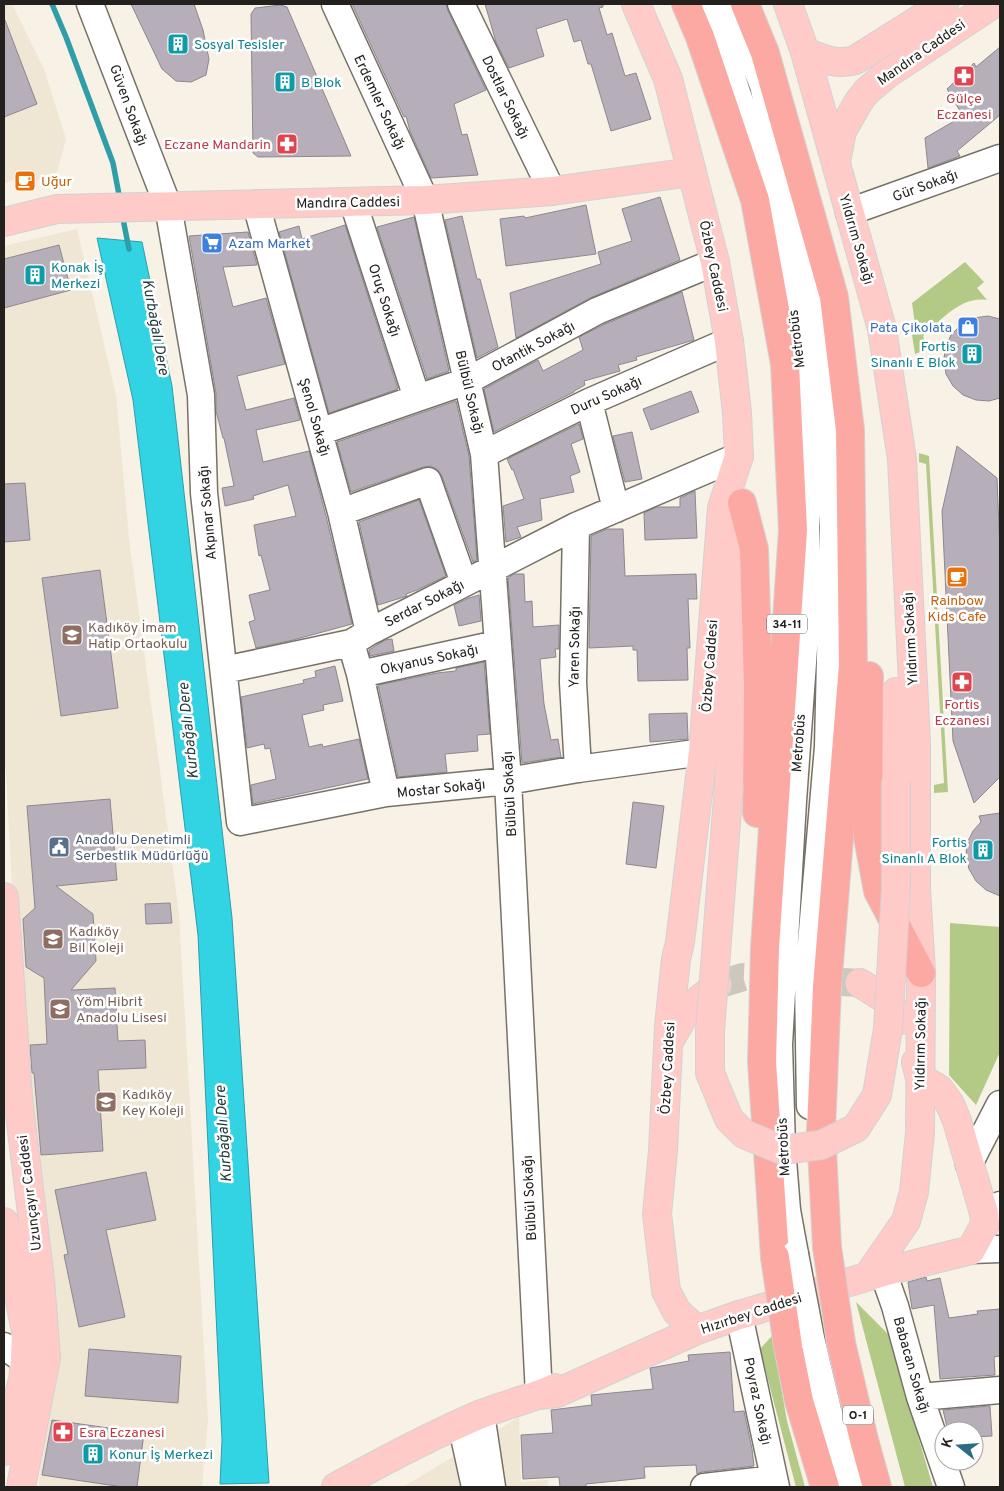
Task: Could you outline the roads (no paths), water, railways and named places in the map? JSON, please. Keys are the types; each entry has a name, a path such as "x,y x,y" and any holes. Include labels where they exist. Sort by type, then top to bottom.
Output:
{"highway":[{"name":"34-11","path":"686,4 700,37 755,200 785,364 793,530 765,948 762,1062 804,1251"},
{"path":"745,4 765,52"},
{"path":"750,4 834,297 850,430 869,656 868,837 878,891 921,973"},
{"path":"804,1251 821,1130 827,987 853,665 850,430"},
{"path":"742,504 755,558 758,685 757,826 754,881 765,948"},
{"name":"O-1","path":"804,1251 817,1340 864,1440 877,1487"},
{"name":"O-1","path":"804,1251 817,1340 799,1401 825,1487"}],"main road":[{"name":"Özbey Caddesi","path":"636,4 668,79 715,262 730,341 739,456 722,508 702,752 680,942 676,960 668,1042 663,1151 657,1214 666,1292 677,1312 697,1330"},
{"name":"Yıldırım Sokağı","path":"788,4 805,52 882,329 902,458 916,743 916,888 921,973 920,1133 914,1192 906,1222 876,1274"},
{"name":"Mandıra Caddesi","path":"805,52 825,60 849,62 944,4"},
{"name":"Mandıra Caddesi","path":"836,162 842,131 867,91 887,74 993,4"},
{"name":"Mandıra Caddesi","path":"4,222 57,209 425,200 552,191 692,172"},
{"path":"739,456 742,504 729,784 710,1031 710,1073 729,1119 744,1134 782,1150 821,1145 856,1128 877,1095 888,1029 896,888 896,643 905,531"},
{"name":"Uzunçayır Caddesi","path":"4,897 18,1098 40,1280 46,1358 21,1487"},
{"path":"860,983 888,1001 908,1031 920,1078 939,1089 950,1104 957,1120 969,1164 992,1209 971,1250"},
{"path":"668,1042 688,1009 717,985"},
{"name":"Uzunçayır Caddesi","path":"4,1222 26,1331 15,1354 23,1380 5,1444"},
{"name":"Hızırbey Caddesi","path":"540,1395 557,1393 697,1330 739,1315 876,1274 971,1250"},
{"name":"Hızırbey Caddesi","path":"336,1487 395,1454 471,1419 540,1395 646,1344 665,1312 666,1292"}],"street":[{"name":"Güven Sokağı","path":"90,4 168,206"},
{"name":"Erdemler Sokağı","path":"335,4 425,200"},
{"name":"Dostlar Sokağı","path":"461,4 552,191"},
{"name":"Metrobüs","path":"707,4 761,163 791,292 805,413 808,607 793,801 779,1045 782,1148 787,1210 804,1251"},
{"name":"Metrobüs","path":"730,4 763,85 818,322 832,517 828,747 808,978 813,1214 804,1251"},
{"name":"Gür Sokağı","path":"849,212 1000,158"},
{"name":"Bülbül Sokağı","path":"425,200 484,454 508,781 540,1395"},
{"name":"Oruç Sokağı","path":"353,202 417,398"},
{"name":"Şenol Sokağı","path":"256,204 341,512 360,638 360,674 386,793"},
{"name":"Akpınar Sokağı","path":"168,206 201,394 204,493 240,822"},
{"name":"Otantik Sokağı","path":"319,432 467,381 597,311 715,262"},
{"name":"Duru Sokağı","path":"484,454 589,402 730,341"},
{"path":"589,402 616,509"},
{"name":"Serdar Sokağı","path":"224,670 360,638 576,526 739,456"},
{"path":"341,512 428,481 464,583"},
{"name":"Yaren Sokağı","path":"576,526 573,682 578,769"},
{"name":"Okyanus Sokağı","path":"360,674 497,644"},
{"name":"Mostar Sokağı","path":"240,822 386,793 508,781 578,769 702,752"},
{"path":"969,1164 1000,1104"},
{"path":"971,1250 1000,1250"},
{"name":"Babacan Sokağı","path":"876,1274 895,1306 920,1397 951,1487"},
{"name":"Poyraz Sokağı","path":"739,1315 775,1483"},
{"path":"817,1340 828,1410 852,1487"},
{"path":"817,1340 868,1487"},
{"path":"920,1397 1000,1390"},
{"path":"471,1419 476,1487"},
{"path":"471,1419 492,1487"},
{"path":"704,1487 775,1483"}],"water":[{"path":"97,238 142,242 172,386 232,918 269,1483 220,1484 222,1440 198,935 133,400"}],"waterway":[{"name":"Kurbağalı Dere","path":"52,4 113,163 120,200"},
{"name":"Kurbağalı Dere","path":"122,214 129,249"}],"tunnel":[{"path":"717,985 743,977 860,983"}],"place":[{"name":"Sosyal Tesisler","path":"178,44"},
{"name":"Gülçe Eczanesi","path":"964,76"},
{"name":"B Blok","path":"285,82"},
{"name":"Eczane Mandarin","path":"287,144"},
{"name":"Uğur","path":"25,181"},
{"name":"Azam Market","path":"212,243"},
{"name":"Konak İş Merkezi","path":"35,275"},
{"name":"Pata Çikolata","path":"968,327"},
{"name":"Fortis Sinanlı E Blok","path":"972,354"},
{"name":"Rainbow Kids Cafe","path":"957,577"},
{"name":"Kadıköy İmam Hatip Ortaokulu","path":"72,635"},
{"name":"Fortis Eczanesi","path":"962,682"},
{"name":"Anadolu Denetimli Serbestlik Müdürlüğü","path":"59,847"},
{"name":"Fortis Sinanlı A Blok","path":"983,850"},
{"name":"Kadıköy Bil Koleji","path":"53,939"},
{"name":"Yöm Hibrit Anadolu Lisesi","path":"60,1009"},
{"name":"Kadıköy Key Koleji","path":"106,1102"},
{"name":"Esra Eczanesi","path":"63,1432"},
{"name":"Konur İş Merkezi","path":"93,1454"}]}
